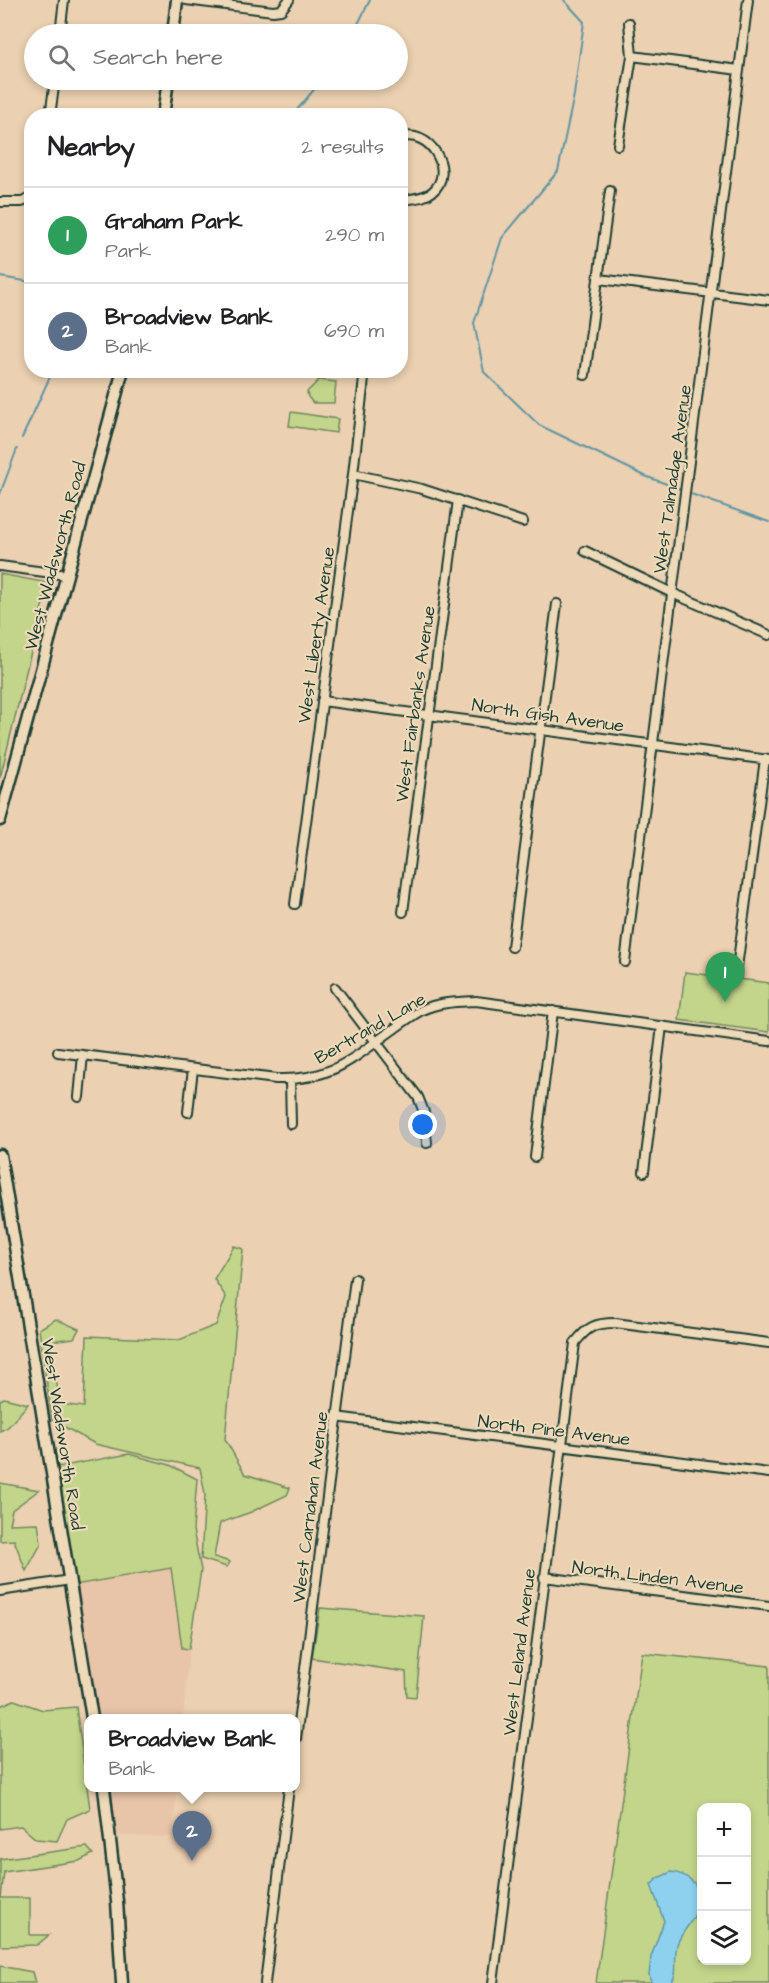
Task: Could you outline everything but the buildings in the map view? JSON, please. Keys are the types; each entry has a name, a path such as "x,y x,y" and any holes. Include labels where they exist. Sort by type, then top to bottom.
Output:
{"main road":[{"path":"174,24 177,0"},
{"path":"164,108 167,90"},
{"name":"West Wadsworth Road","path":"0,820 121,378"},
{"name":"West Wadsworth Road","path":"0,1155 92,1714"},
{"path":"104,1792 116,1890 122,1983"}],"street":[{"path":"61,24 64,0"},
{"path":"186,0 273,11 281,10 289,0"},
{"name":"West Talmadge Avenue","path":"625,962 748,0"},
{"path":"618,145 632,56 629,23"},
{"path":"632,56 739,70"},
{"path":"51,108 54,90"},
{"path":"408,137 422,138 441,164 443,172 434,191 425,196 408,199"},
{"path":"585,375 610,191"},
{"path":"0,202 24,201"},
{"path":"598,279 769,300"},
{"name":"West Liberty Avenue","path":"295,904 364,378"},
{"path":"353,474 422,489 523,522"},
{"name":"West Fairbanks Avenue","path":"403,912 458,500"},
{"path":"585,551 672,593 769,635"},
{"path":"0,566 67,575"},
{"path":"512,947 557,604"},
{"name":"North Gish Avenue","path":"322,701 767,760"},
{"path":"736,975 767,760"},
{"path":"334,988 418,1097 424,1112 427,1143"},
{"name":"Bertrand Lane","path":"58,1052 290,1080 321,1076 357,1057 421,1011 451,1002 476,1001 769,1041"},
{"path":"535,1157 553,1011"},
{"path":"644,1172 662,1026"},
{"path":"79,1097 84,1055"},
{"path":"188,1112 193,1069"},
{"path":"290,1080 291,1124"},
{"name":"West Carnahan Avenue","path":"299,1714 355,1279"},
{"name":"West Leland Avenue","path":"493,1983 572,1352 575,1343 587,1330 599,1323 615,1323 769,1343"},
{"name":"North Pine Avenue","path":"336,1417 769,1473"},
{"name":"North Linden Avenue","path":"544,1577 769,1606"},
{"path":"0,1592 70,1580"},
{"path":"265,1983 289,1792"}],"shaded area":[{"path":"171,1568 182,1647 189,1649 183,1714 97,1714 75,1585"},
{"path":"110,1792 177,1792 172,1837 118,1836"}],"green space":[{"path":"319,380 336,382 334,403 313,403 308,397 307,392"},
{"path":"291,412 338,419 336,433 289,426"},
{"path":"0,574 48,583 0,778"},
{"path":"685,972 769,983 769,1032 679,1020"},
{"path":"234,1246 243,1249 225,1439 245,1474 290,1488 287,1495 251,1512 220,1523 214,1557 230,1562 227,1567 201,1559 205,1494 200,1468 95,1444 52,1420 39,1329 56,1319 79,1329 74,1338 50,1341 60,1404 84,1407 87,1336 179,1340 216,1325 226,1297 214,1279"},
{"path":"4,1398 28,1404 8,1427 0,1431 0,1400"},
{"path":"129,1454 170,1465 197,1479 193,1530 201,1570 189,1649 182,1648 171,1568 75,1585 57,1467"},
{"path":"0,1483 39,1490 12,1510 9,1524 38,1523 41,1544 26,1571 14,1540 0,1541"},
{"path":"320,1608 424,1616 416,1697 407,1696 406,1672 312,1658"},
{"path":"642,1653 769,1666 769,1983 596,1983"},
{"path":"14,1700 43,1710 76,1707 84,1765 84,1792 88,1792 90,1809 67,1819 57,1841 36,1839 21,1826 0,1829 0,1706"},
{"path":"87,1847 93,1854 79,1861 4,1872 1,1898 30,1898 30,1935 49,1935 37,1945 0,1946 0,1859"},
{"path":"0,1966 32,1972 35,1983 0,1983"}],"water":[{"path":"671,1872 678,1873 692,1881 697,1888 697,1912 676,1947 676,1969 671,1983 651,1983 649,1975 651,1957 664,1921 651,1885 658,1878"}],"waterway":[{"path":"358,24 370,0"},
{"path":"564,0 584,22 574,95 558,171 502,238 474,323 484,372 539,425 645,476 680,489"},
{"path":"299,108 314,90"},
{"path":"0,277 24,281"},
{"path":"22,438 49,378"},
{"path":"0,494 17,449"},
{"path":"691,494 769,522"}],"place":[{"name":"Graham Park","path":"725,1002"},
{"name":"Broadview Bank","path":"192,1861"}]}
